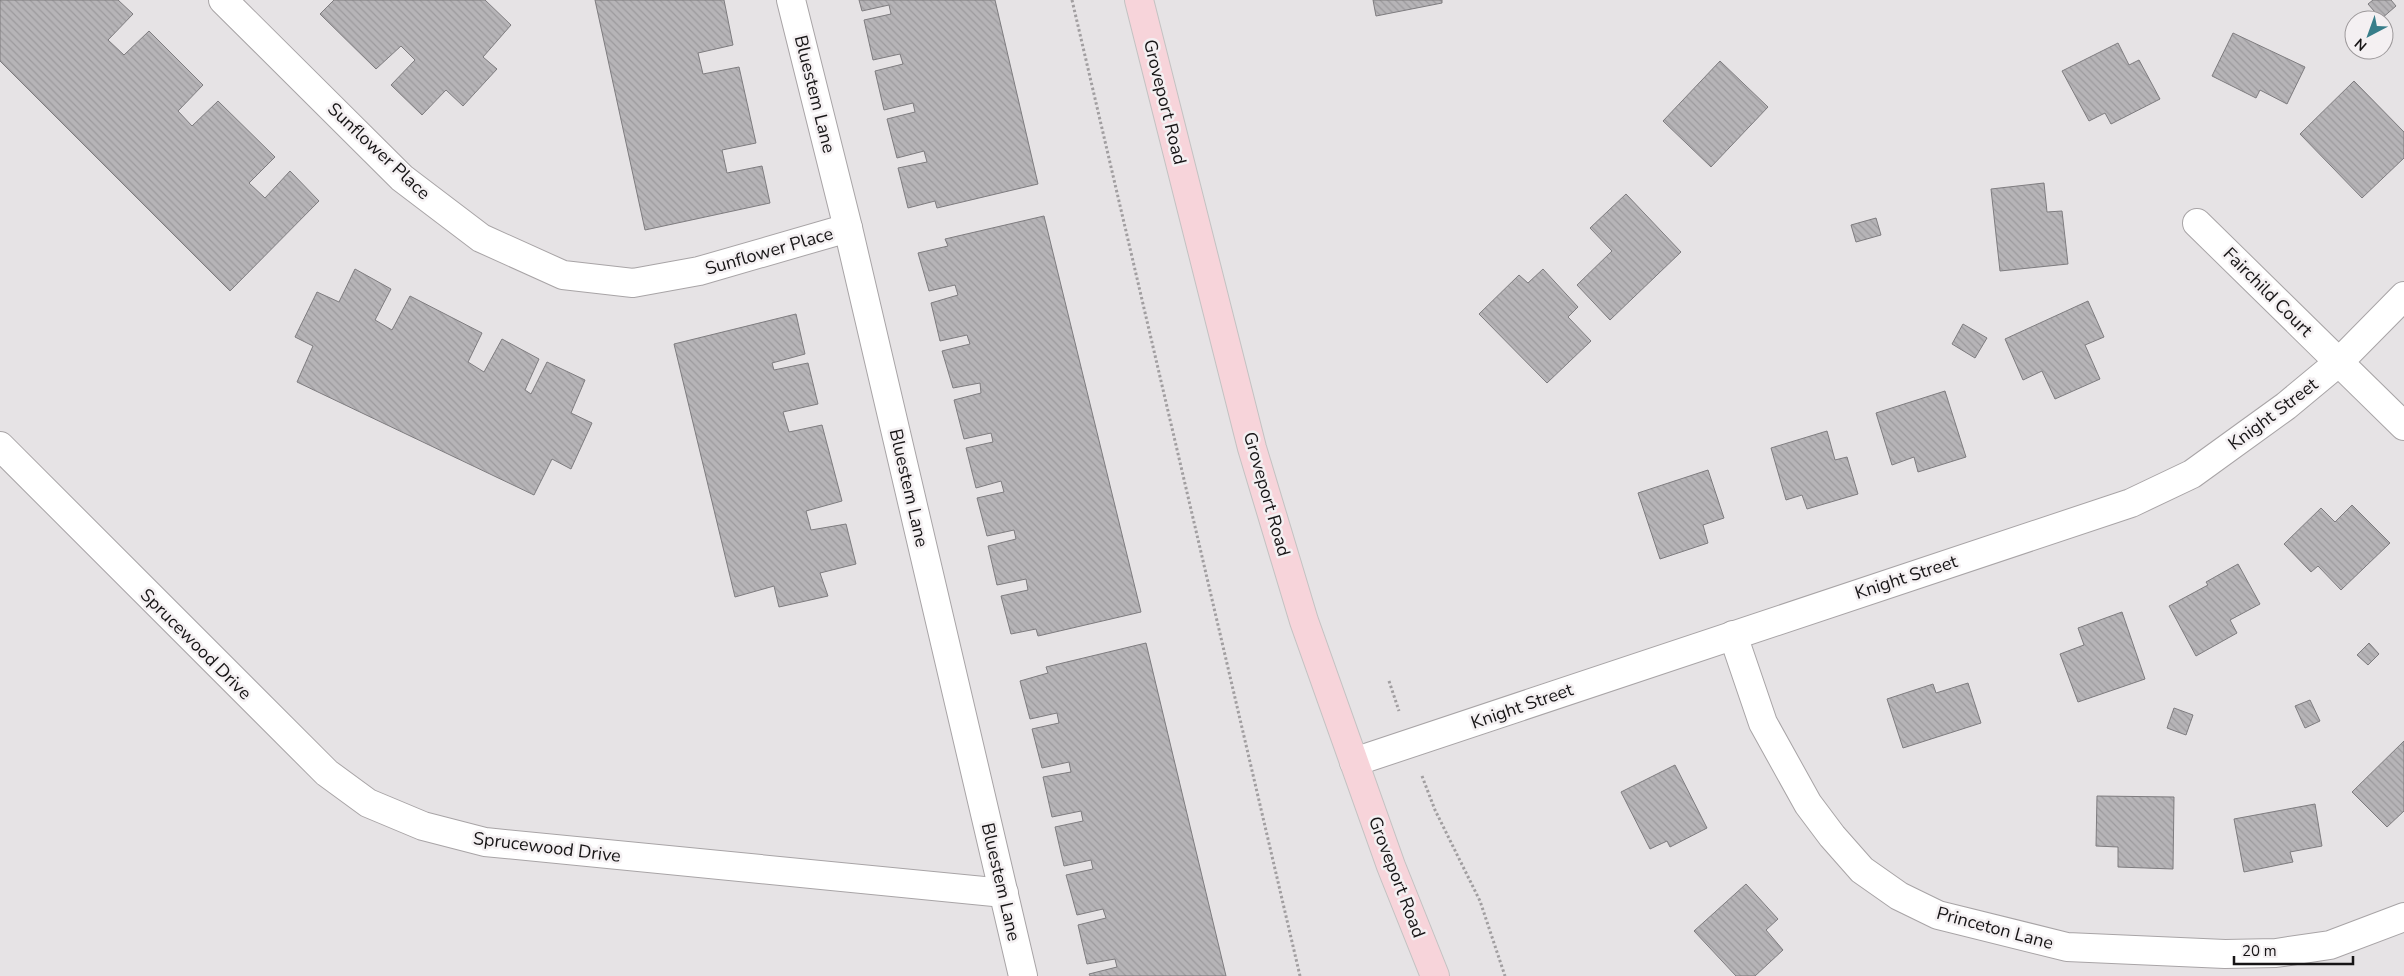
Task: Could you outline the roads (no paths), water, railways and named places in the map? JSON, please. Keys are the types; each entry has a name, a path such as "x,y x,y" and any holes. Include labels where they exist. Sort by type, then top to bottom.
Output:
{"main road":[{"name":"Groveport Road","path":"1139,0 1252,448 1304,621 1391,866 1435,976"}],"street":[{"name":"Sunflower Place","path":"223,0 402,178 481,238 562,275 633,283 699,271 848,228"},
{"name":"Bluestem Lane","path":"791,0 848,228 1023,976"},
{"name":"Fairchild Court","path":"2197,223 2404,426"},
{"name":"Knight Street","path":"1354,762 2131,503 2192,474 2286,406 2339,362 2404,296"},
{"name":"Sprucewood Drive","path":"0,446 327,774 368,803 423,826 485,842 1004,893"},
{"name":"Princeton Lane","path":"1733,635 1763,723 1808,804 1832,836 1862,870 1899,896 1938,915 2067,947 2225,954 2276,953 2330,945 2404,917"}]}
